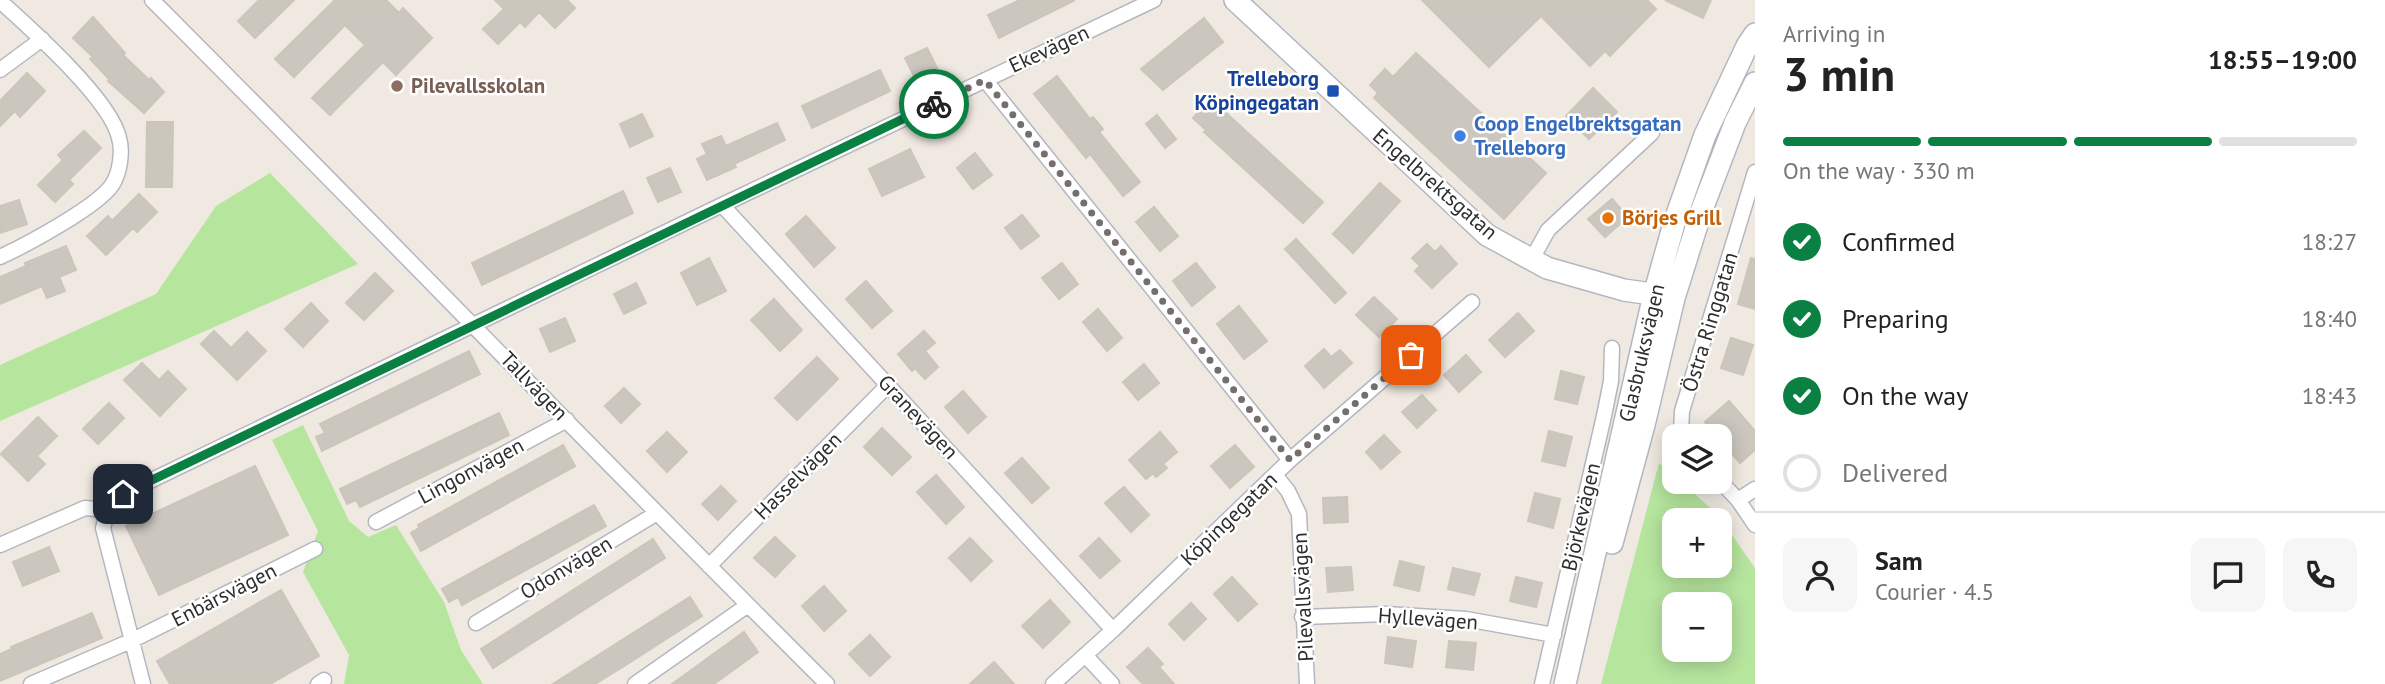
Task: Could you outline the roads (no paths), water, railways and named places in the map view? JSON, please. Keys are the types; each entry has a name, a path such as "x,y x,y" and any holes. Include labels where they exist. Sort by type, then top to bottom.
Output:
{"main road":[{"name":"Engelbrektsgatan","path":"1235,0 1487,235 1547,268 1611,286 1664,296"},
{"name":"Glasbruksvägen","path":"1575,684 1644,425 1675,220 1705,135 1746,46 1755,34"},
{"name":"Glasbruksvägen","path":"1565,684 1664,296 1735,123 1755,83"}],"street":[{"name":"Tallvägen","path":"152,0 827,684"},
{"name":"Ekevägen","path":"108,510 123,494 1154,0"},
{"path":"0,1 42,39 97,100 111,119 120,138 120,164 112,184 95,203 22,247 0,257"},
{"path":"0,71 42,39"},
{"path":"985,80 1290,460"},
{"path":"1532,260 1548,230 1652,133"},
{"name":"Östra Ringgatan","path":"1682,424 1682,411 1755,172"},
{"name":"Granevägen","path":"722,205 1113,630"},
{"name":"Köpingegatan","path":"1053,684 1290,460 1472,302"},
{"name":"Björkevägen","path":"1542,684 1608,393 1612,348"},
{"name":"Hasselvägen","path":"709,566 888,385"},
{"name":"Lingonvägen","path":"376,522 567,420"},
{"name":"Pilevallsvägen","path":"1275,475 1288,491 1299,514 1307,684"},
{"path":"1738,500 1755,489"},
{"path":"1732,494 1755,525"},
{"path":"0,545 85,508 108,510 103,528 143,684"},
{"name":"Odonvägen","path":"475,623 657,513"},
{"name":"Enbärsvägen","path":"31,684 133,640 315,549"},
{"path":"635,684 748,605"},
{"name":"Hyllevägen","path":"1302,617 1386,614 1466,619 1553,635"},
{"path":"1085,655 1112,684"}],"place":[{"name":"Pilevallsskolan","path":"397,86"},
{"name":"Trelleborg Köpingegatan","path":"1333,91"},
{"name":"Coop Engelbrektsgatan Trelleborg","path":"1460,136"},
{"name":"Börjes Grill","path":"1608,218"}]}
